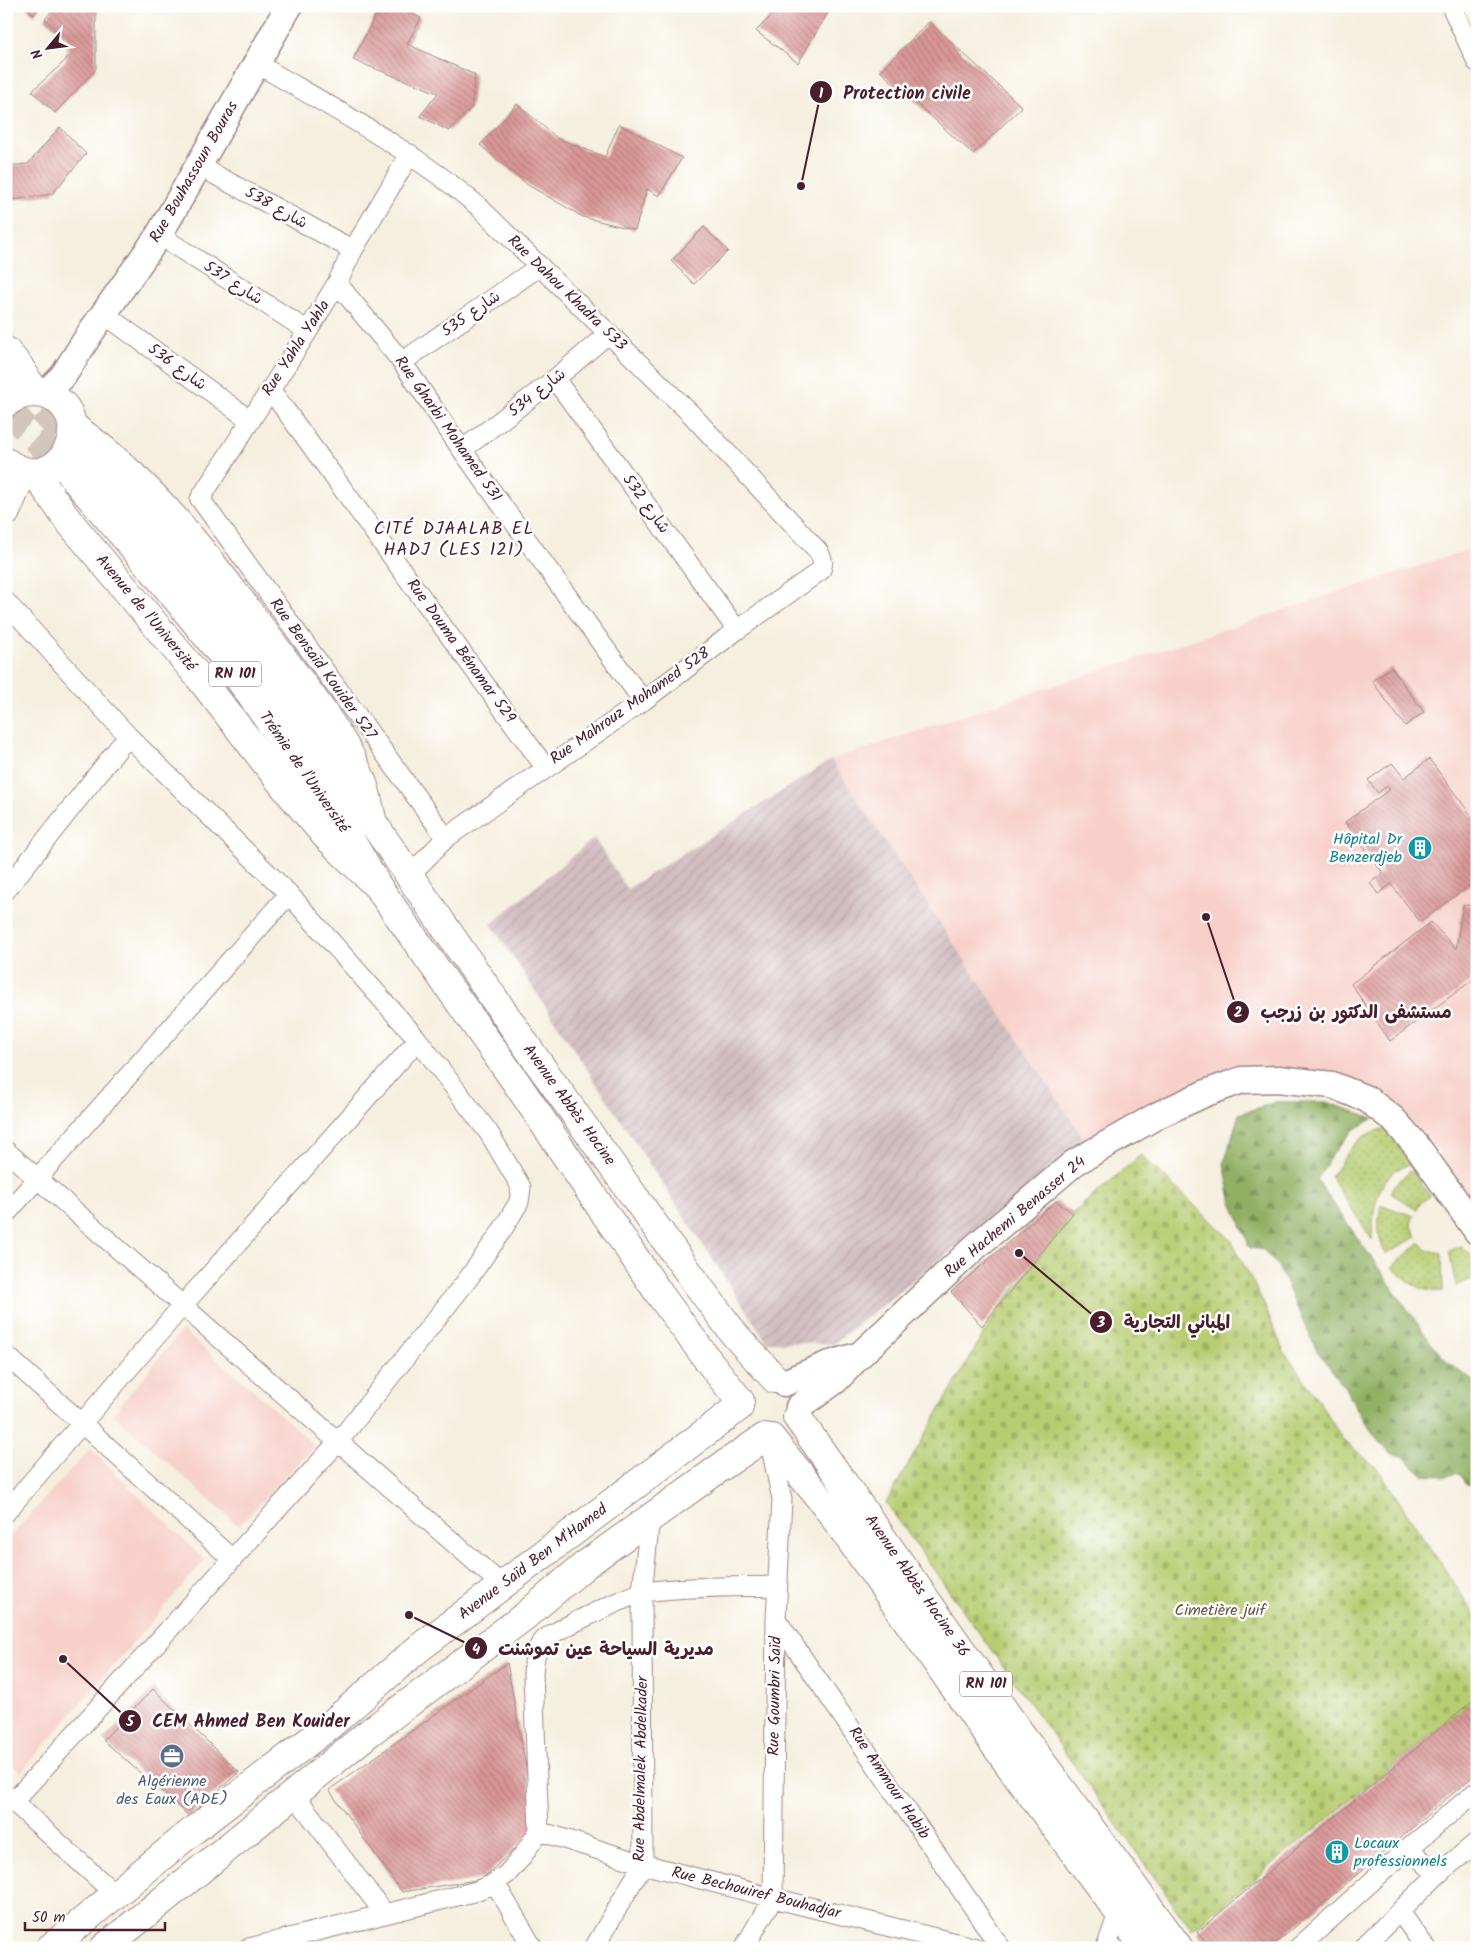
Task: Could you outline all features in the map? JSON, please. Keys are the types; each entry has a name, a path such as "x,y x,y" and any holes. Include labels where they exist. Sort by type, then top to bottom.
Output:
{"main road":[{"name":"Rue Bouhassoun Bouras","path":"21,388 63,376 159,235 289,6"},
{"name":"Rue Bouhassoun Bouras","path":"71,421 77,373 98,323"},
{"path":"6,351 19,366 21,388 60,403 71,421 143,485 191,539 252,616 336,730 361,777 374,823"},
{"path":"6,512 21,469 46,470 64,458 71,442 71,421"},
{"name":"Trémie de l'Université","path":"374,823 343,784 303,724 198,581 147,520 81,468 153,570 223,656 336,815 378,887"},
{"name":"Avenue de l'Université","path":"21,469 67,519 199,677 283,785 325,835 378,887"},
{"name":"Avenue Abbès Hocine","path":"374,823 537,1061 708,1298 735,1335 780,1381"},
{"name":"Avenue Abbès Hocine","path":"378,887 518,1085 658,1292 740,1404"},
{"name":"Rue Hachemi Benasser 24","path":"798,1412 836,1380 975,1247 1074,1163 1158,1115 1206,1092 1242,1080 1278,1079 1332,1086 1367,1099 1393,1120 1416,1145 1477,1231"},
{"path":"780,1381 791,1389 796,1397 798,1412 787,1431 780,1436 768,1437 752,1432 746,1427 740,1414 740,1404 744,1393 750,1386 766,1379 780,1381 860,1356"},
{"name":"Avenue Saïd Ben M'Hamed","path":"50,1948 195,1829 330,1724 419,1648 740,1404"},
{"name":"Avenue Abbès Hocine 36","path":"798,1412 1015,1726 1178,1948"},
{"name":"Avenue Saïd Ben M'Hamed","path":"104,1948 370,1732 525,1616 585,1565 721,1466 768,1437"},
{"name":"Avenue Abbès Hocine 36","path":"768,1437 827,1507 1007,1762 1145,1948"}],"street":[{"path":"1451,6 1477,62"},
{"name":"Rue Dahou Khadra 533","path":"256,64 410,154 447,180 472,201 690,413 818,551 823,560 823,566 814,574"},
{"name":"Rue Yahla Yahla","path":"200,500 308,331 410,154"},
{"name":"538 شارع","path":"199,166 353,250"},
{"name":"537 شارع","path":"159,235 308,331"},
{"name":"535 شارع","path":"402,362 540,266"},
{"name":"Rue Gharbi Mohamed 531","path":"337,283 402,362 462,450 643,701"},
{"name":"شارع 536","path":"98,323 250,420"},
{"name":"534 شارع","path":"462,450 555,379 609,333"},
{"name":"532 شارع","path":"555,379 737,630"},
{"name":"Rue Douma Bénamar 529","path":"270,390 545,767"},
{"name":"Rue Bensaïd Kouider 527","path":"200,500 440,843"},
{"name":"Rue Mahrouz Mohamed 528","path":"410,875 440,843 545,767 643,701 814,574"},
{"path":"6,602 128,736 289,894 418,1040 488,1133 521,1187 519,1202 501,1232 468,1279 338,1442 10,1798 116,1895"},
{"path":"6,890 128,736"},
{"path":"6,1214 289,894"},
{"path":"6,1512 183,1306 418,1040"},
{"path":"6,1151 503,1586"},
{"path":"6,1355 232,1559"},
{"name":"Rue Goumbri Saïd","path":"744,1948 773,1898 776,1619 782,1499 768,1437"},
{"name":"Rue Abdelmalek Abdelkader","path":"594,1948 643,1864 642,1592 650,1519"},
{"path":"249,1948 473,1892 495,1883 507,1874 539,1831 534,1658 545,1639 559,1630 642,1592 777,1586"},
{"path":"525,1616 545,1639"},
{"name":"Rue Ammour Habib","path":"776,1619 1001,1948"},
{"path":"1298,1948 1409,1848 1477,1792"},
{"path":"294,1794 385,1914"},
{"name":"Rue Bechouiref Bouhadjar","path":"539,1831 643,1864 976,1948"},
{"path":"1362,1948 1437,1875 1477,1842"},
{"path":"1409,1848 1437,1875"},
{"path":"495,1883 533,1948"},
{"path":"1106,1948 1118,1911"},
{"path":"1400,1912 1426,1948"}],"shaded area":[{"path":"1477,547 1477,1208 1424,1132 1366,1090 1264,1074 1087,1143 831,760"},
{"path":"831,760 1087,1143 833,1344 767,1342 491,924 594,838 627,889"},
{"path":"182,1330 251,1388 315,1446 239,1526 113,1414"},
{"path":"90,1449 205,1560 21,1772 6,1759 6,1541"}],"green space":[{"path":"1276,1102 1326,1102 1374,1118 1353,1130 1331,1156 1317,1180 1431,1343 1448,1363 1477,1383 1477,1490 1465,1484 1460,1473 1446,1476 1423,1475 1404,1457 1391,1453 1380,1443 1361,1416 1344,1386 1317,1351 1279,1268 1264,1250 1250,1248 1231,1199 1224,1163 1239,1114"},
{"path":"1385,1129 1419,1162 1396,1170 1383,1184 1374,1212 1372,1240 1331,1177 1353,1146 1367,1135"},
{"name":"Cimetière juif","path":"1141,1155 1231,1240 1262,1300 1284,1352 1313,1392 1343,1440 1377,1468 1477,1618 1477,1697 1192,1930 886,1503 995,1314 1073,1213"},
{"path":"1412,1170 1430,1196 1419,1204 1417,1209 1390,1193 1394,1185"},
{"path":"1381,1205 1414,1216 1411,1223 1416,1237 1386,1254 1379,1230"},
{"path":"1420,1242 1427,1250 1442,1253 1443,1291 1421,1288 1392,1267"},
{"path":"1462,1246 1477,1261 1477,1277 1456,1286 1449,1251"}],"building":[{"path":"25,6 40,6 34,15"},
{"path":"50,6 96,6 96,69 55,113 32,91 66,60 69,40 45,19 54,9"},
{"path":"380,6 395,6 421,18 407,44 475,75 471,108 449,131 420,116 438,93 353,60"},
{"path":"754,6 832,6 798,63 756,31 772,15"},
{"path":"929,22 1022,107 973,154 880,71"},
{"path":"517,104 557,138 605,157 619,124 682,158 659,196 647,189 635,230 583,217 528,185 480,145"},
{"path":"60,127 86,154 52,194 6,201 6,166 28,164"},
{"path":"704,227 728,251 694,284 671,261"},
{"path":"1391,667 1424,712 1405,726 1372,681"},
{"name":"Hôpital Dr Benzerdjeb","path":"1429,759 1477,823 1477,880 1420,922 1391,884 1378,894 1370,883 1383,873 1345,822 1390,789 1387,786 1378,793 1368,780 1392,763 1404,778"},
{"path":"1463,905 1477,906 1477,982 1474,979 1390,1041 1351,984 1431,922 1456,949"},
{"path":"1056,1201 1073,1213 982,1326 951,1292"},
{"path":"507,1663 537,1828 482,1879 402,1892 329,1790"},
{"name":"Algérienne des Eaux (ADE)","path":"153,1689 239,1772 189,1816 103,1740"},
{"name":"Locaux professionnels","path":"1477,1697 1477,1773 1270,1948 1210,1948 1197,1932"}],"tunnel":[{"path":"14,380 82,452"},
{"path":"6,408 72,476"}],"place":[{"name":"Protection civile","path":"801,186"},
{"name":"Hôpital Dr Benzerdjeb","path":"1420,848"},
{"name":"مستشفى الدكتور بن زرجب","path":"1206,917"},
{"name":"المباني التجارية","path":"1019,1253"},
{"name":"مديرية السياحة عين تموشنت","path":"409,1615"},
{"name":"CEM Ahmed Ben Kouider","path":"63,1659"},
{"name":"Algérienne des Eaux (ADE)","path":"172,1756"},
{"name":"Locaux professionnels","path":"1337,1852"}],"district":[{"name":"CITÉ DJAALAB EL HADJ (LES 121)","path":"454,539"}]}
